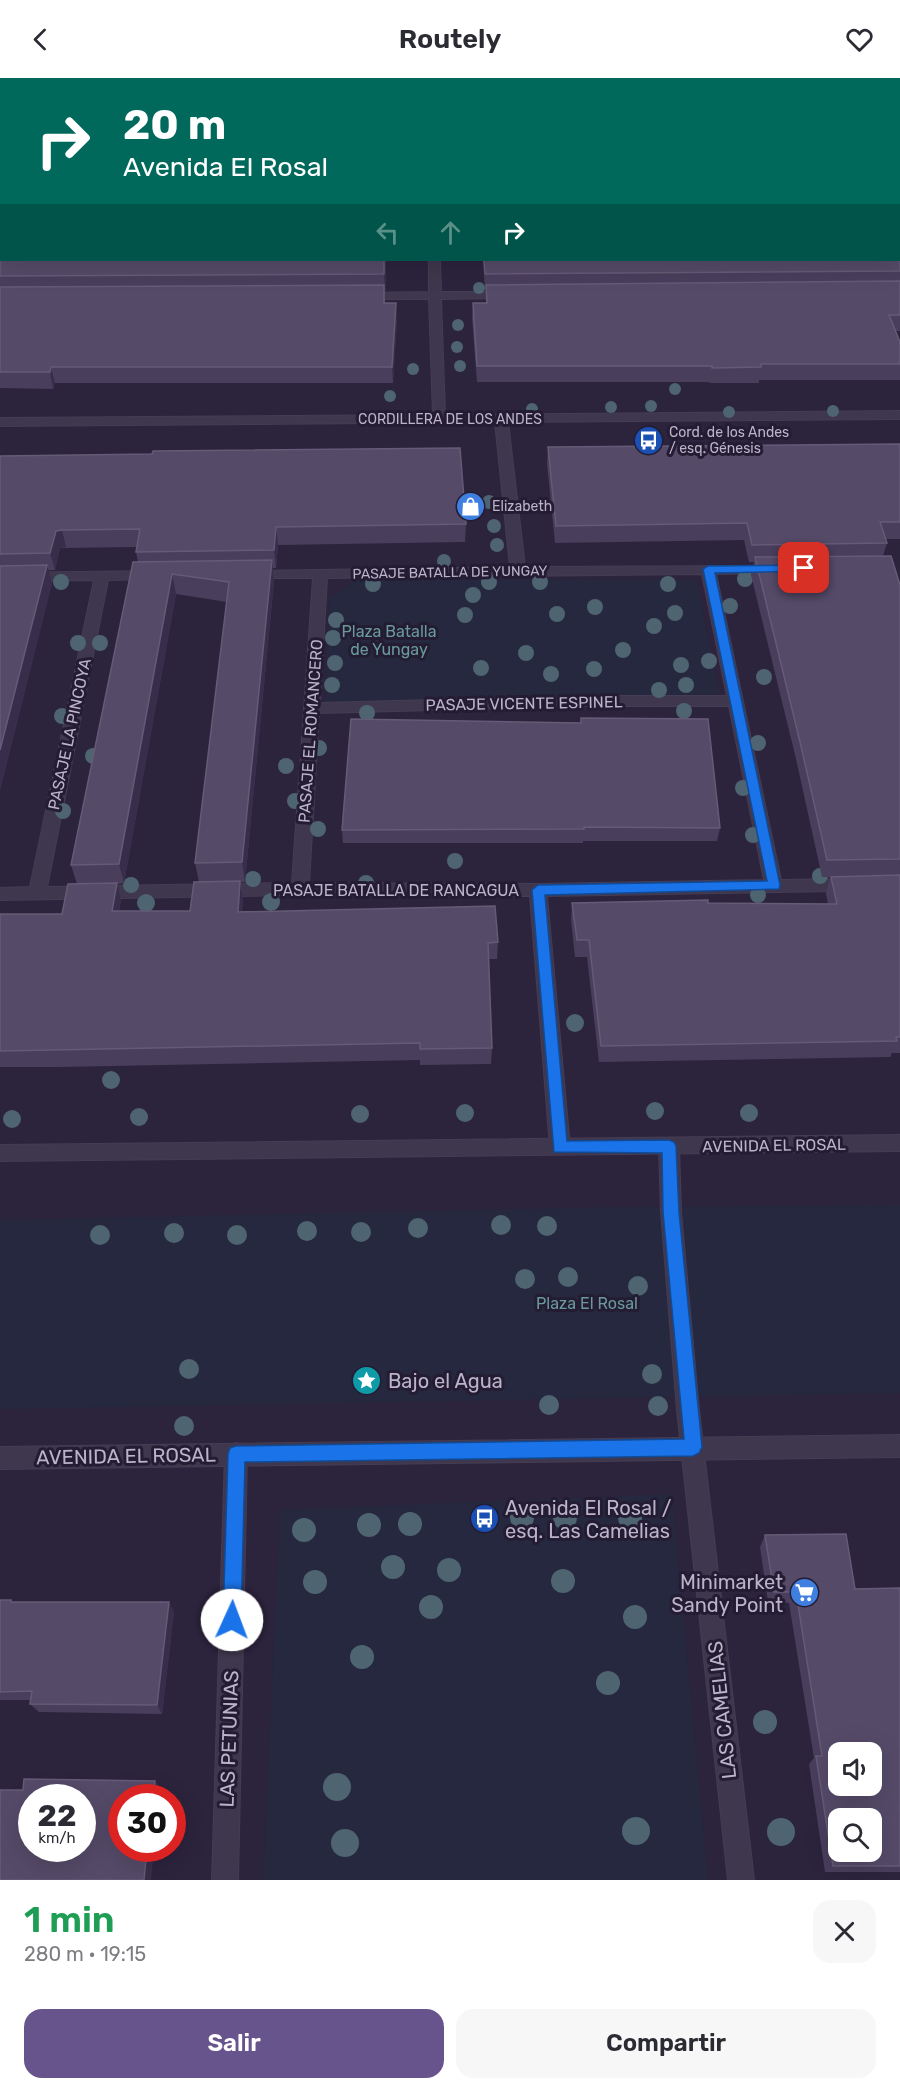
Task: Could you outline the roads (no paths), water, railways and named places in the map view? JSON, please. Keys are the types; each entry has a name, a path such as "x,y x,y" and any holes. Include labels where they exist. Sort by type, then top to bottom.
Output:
{"street":[{"path":"434,261 439,419"},
{"path":"353,296 518,295"},
{"name":"CORDILLERA DE LOS ANDES","path":"0,422 900,415"},
{"path":"501,418 518,571"},
{"name":"PASAJE BATALLA DE YUNGAY","path":"239,574 792,568"},
{"path":"708,569 774,885"},
{"name":"PASAJE EL ROMANCERO","path":"300,889 320,573"},
{"path":"0,577 171,575"},
{"name":"PASAJE LA PINCOYA","path":"37,893 102,576"},
{"name":"PASAJE VICENTE ESPINEL","path":"312,708 585,701 736,701"},
{"name":"PASAJE BATALLA DE RANCAGUA","path":"0,894 300,889 538,890 900,884"},
{"path":"538,890 560,1147"},
{"name":"AVENIDA EL ROSAL","path":"0,1154 900,1143"},
{"name":"LAS CAMELIAS","path":"669,1146 671,1212 693,1447 741,1880"},
{"name":"AVENIDA EL ROSAL","path":"0,1458 900,1446"},
{"name":"LAS PETUNIAS","path":"225,1880 236,1454"}],"place":[{"name":"Cord. de los Andes / esq. Génesis","path":"648,440"},
{"name":"Elizabeth","path":"471,506"},
{"name":"Bajo el Agua","path":"367,1381"},
{"name":"Avenida El Rosal / esq. Las Camelias","path":"484,1519"},
{"name":"Minimarket Sandy Point","path":"804,1593"}],"park label":[{"name":"Plaza Batalla de Yungay","path":"389,640"},
{"name":"Plaza El Rosal","path":"587,1303"}]}
